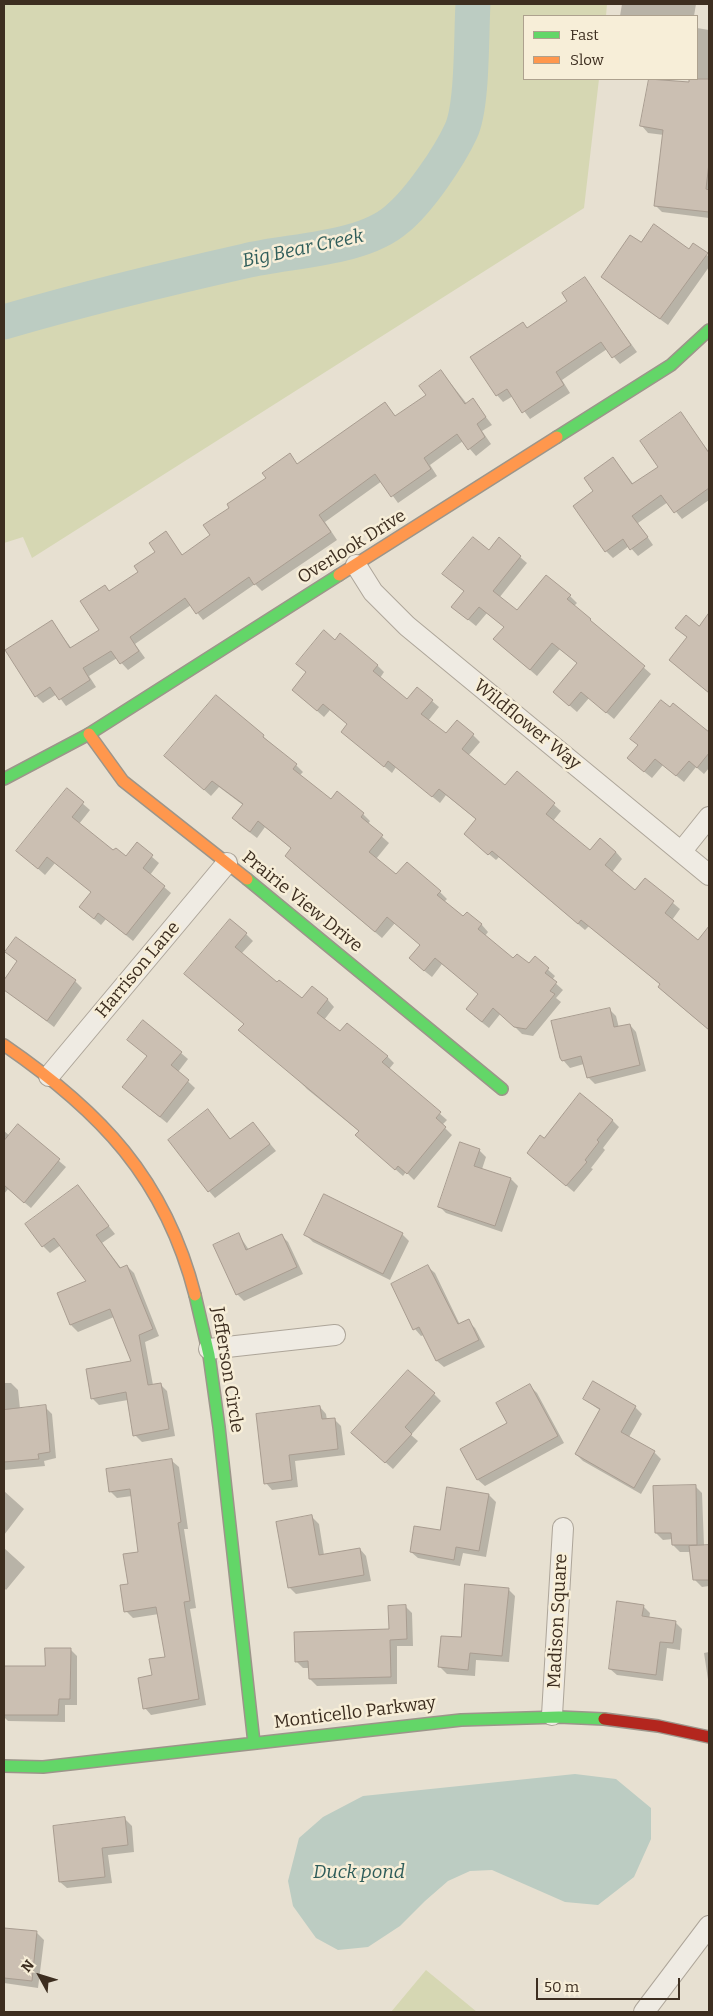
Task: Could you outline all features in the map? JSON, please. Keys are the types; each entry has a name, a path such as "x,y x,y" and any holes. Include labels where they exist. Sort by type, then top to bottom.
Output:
{"street":[{"name":"Overlook Drive","path":"4,779 89,734 672,365 709,330"},
{"name":"Wildflower Way","path":"356,565 373,592 406,626 709,875"},
{"name":"Prairie View Drive","path":"89,734 123,781 227,863 502,1089"},
{"path":"681,852 709,817"},
{"name":"Harrison Lane","path":"49,1076 227,863"},
{"name":"Jefferson Circle","path":"4,1046 49,1076 93,1113 125,1151 148,1184 168,1219 186,1265 200,1306 209,1349 234,1547 254,1743"},
{"path":"209,1349 335,1335"},
{"name":"Madison Square","path":"552,1715 563,1528"},
{"name":"Monticello Parkway","path":"4,1766 43,1767 443,1720 552,1715 600,1717 661,1725 709,1737"},
{"path":"644,2012 709,1926"}],"green space":[{"path":"4,4 607,4 606,15 523,15 523,80 599,80 584,208 32,558 23,537 4,543"},
{"path":"426,1970 477,2012 391,2012"}],"water":[{"name":"Duck pond","path":"575,1774 616,1779 651,1808 651,1839 634,1877 598,1905 565,1902 492,1870 470,1871 448,1881 400,1926 368,1947 338,1950 316,1938 293,1906 288,1881 299,1838 323,1817 363,1796"}],"building":[{"path":"709,79 709,163 706,189 709,190 709,212 654,206 663,130 640,126 649,80 689,82 689,80"},
{"path":"654,224 689,249 693,243 708,253 660,319 601,277 630,235 641,242"},
{"path":"585,277 631,345 612,358 601,342 556,372 564,385 522,413 507,389 496,396 470,357 523,322 527,328 567,301 562,293"},
{"path":"441,370 465,404 473,398 486,417 477,424 485,437 468,450 457,434 424,458 431,469 391,497 375,474 319,515 331,532 254,585 249,577 196,614 185,598 130,637 139,651 120,664 111,651 83,668 90,680 59,700 50,687 35,697 5,650 52,620 70,648 99,630 80,601 105,585 109,591 138,572 134,566 155,552 149,543 166,531 182,555 210,535 203,525 229,508 227,504 266,478 262,473 290,453 297,464 385,402 395,416 426,395 419,386"},
{"path":"681,412 709,453 709,488 674,513 661,495 632,516 648,537 630,550 623,539 605,552 573,506 593,491 584,478 613,457 632,484 658,467 640,441"},
{"path":"473,537 489,550 499,537 521,556 493,591 517,610 546,575 571,595 567,599 645,666 606,713 581,692 569,706 553,692 577,663 552,643 530,670 493,639 504,627 479,607 468,620 451,607 464,591 442,574"},
{"path":"709,613 709,693 669,660 687,637 675,628 686,615 699,626"},
{"path":"324,630 335,640 340,633 378,665 373,671 407,699 417,687 433,700 421,714 446,733 457,720 474,734 462,749 505,785 517,771 555,803 546,814 590,850 600,838 616,852 605,865 635,890 645,878 674,901 665,913 698,940 709,926 709,1030 658,987 660,984 581,920 578,924 492,851 488,855 464,834 476,819 439,789 432,797 388,761 384,767 341,732 347,724 323,704 317,711 292,690 306,672 296,664"},
{"path":"216,695 297,764 293,769 331,799 337,791 364,813 361,817 383,835 369,852 396,874 407,862 441,891 437,895 463,916 467,912 482,924 478,929 513,958 517,954 529,963 535,956 549,968 545,973 557,982 550,991 555,994 526,1029 514,1027 493,1008 482,1022 466,1009 478,994 435,958 424,971 409,958 420,945 387,917 375,932 285,856 291,848 258,821 250,832 232,818 243,804 212,781 204,790 164,756"},
{"path":"661,700 670,707 673,703 709,732 709,753 697,768 689,761 676,776 655,759 644,772 627,758 638,745 630,739"},
{"path":"67,788 84,802 72,817 113,850 116,848 126,856 137,842 153,855 143,868 165,886 126,935 98,913 94,919 79,907 91,892 47,857 38,869 16,851"},
{"path":"230,919 247,933 235,947 277,982 279,980 302,998 312,986 328,999 317,1013 340,1031 347,1023 388,1056 382,1062 441,1112 436,1118 446,1127 407,1174 398,1166 395,1170 355,1135 359,1131 238,1030 244,1024 184,974"},
{"path":"16,937 76,980 47,1021 4,990 4,980 17,961 5,952"},
{"path":"610,1008 614,1027 630,1024 640,1065 587,1078 581,1056 562,1061 560,1058 551,1021"},
{"path":"143,1020 182,1052 171,1065 189,1080 160,1117 122,1087 147,1056 127,1040"},
{"path":"580,1093 613,1120 597,1140 599,1142 585,1160 587,1162 566,1186 527,1153 540,1135 544,1138"},
{"path":"208,1109 230,1139 253,1122 270,1144 208,1192 168,1140"},
{"path":"18,1124 60,1159 24,1203 4,1185 4,1141"},
{"path":"460,1142 480,1149 474,1166 511,1178 495,1226 438,1207"},
{"path":"78,1185 109,1226 96,1235 120,1268 127,1265 153,1329 139,1335 148,1385 161,1383 169,1429 133,1436 126,1392 91,1399 86,1369 131,1361 110,1309 70,1325 57,1293 86,1281 54,1238 42,1247 25,1224"},
{"path":"324,1194 403,1233 383,1274 304,1235"},
{"path":"239,1233 246,1250 282,1234 297,1267 236,1295 213,1245"},
{"path":"428,1265 458,1324 469,1319 479,1340 436,1361 419,1327 413,1330 391,1284"},
{"path":"408,1370 435,1393 405,1427 412,1434 385,1463 351,1433"},
{"path":"593,1381 636,1406 621,1432 655,1451 634,1488 575,1454 600,1409 583,1399"},
{"path":"530,1384 558,1436 477,1480 460,1449 507,1423 496,1403"},
{"path":"46,1405 50,1452 38,1454 39,1459 4,1462 4,1410"},
{"path":"320,1406 322,1419 335,1418 338,1449 289,1455 292,1480 264,1484 256,1414"},
{"path":"172,1459 181,1522 178,1523 190,1601 184,1602 199,1699 143,1709 138,1678 152,1675 149,1659 165,1657 156,1607 124,1612 120,1585 128,1584 123,1554 138,1552 130,1489 109,1492 106,1469"},
{"path":"696,1485 697,1545 672,1545 671,1533 655,1533 653,1486"},
{"path":"447,1487 489,1494 479,1551 456,1547 454,1560 410,1552 414,1526 440,1530"},
{"path":"312,1515 319,1555 360,1548 364,1575 288,1588 276,1522"},
{"path":"709,1545 709,1580 693,1580 689,1546"},
{"path":"465,1584 509,1588 502,1656 470,1653 468,1670 438,1667 441,1636 461,1637"},
{"path":"617,1601 644,1605 642,1616 676,1621 673,1643 660,1642 656,1675 609,1669"},
{"path":"406,1605 407,1639 390,1640 391,1677 309,1679 308,1661 295,1662 294,1632 389,1629 388,1606"},
{"path":"45,1648 71,1648 70,1699 59,1699 58,1715 4,1715 4,1666 45,1666"},
{"path":"125,1817 128,1845 102,1848 105,1877 59,1882 53,1826"},
{"path":"4,1928 37,1931 32,1981 4,1978"}],"waterway":[{"name":"Big Bear Creek","path":"4,322 154,282 263,257 325,248 345,243 365,237 397,219 424,190 441,166 461,131 468,105 470,88 473,4"}],"traffic: fast":[{"path":"557,437 671,365 709,330"},
{"path":"4,779 89,734 339,575"},
{"path":"247,879 502,1089"},
{"path":"195,1295 209,1355 219,1427 254,1743"},
{"path":"4,1766 43,1767 461,1720 559,1717 604,1719"}],"traffic: slow":[{"path":"339,575 557,437"},
{"path":"89,734 123,781 247,879"},
{"path":"4,1045 70,1095 99,1122 124,1151 147,1182 166,1216 182,1253 195,1295"}],"traffic: jam":[{"path":"604,1719 658,1726 709,1737"}]}
